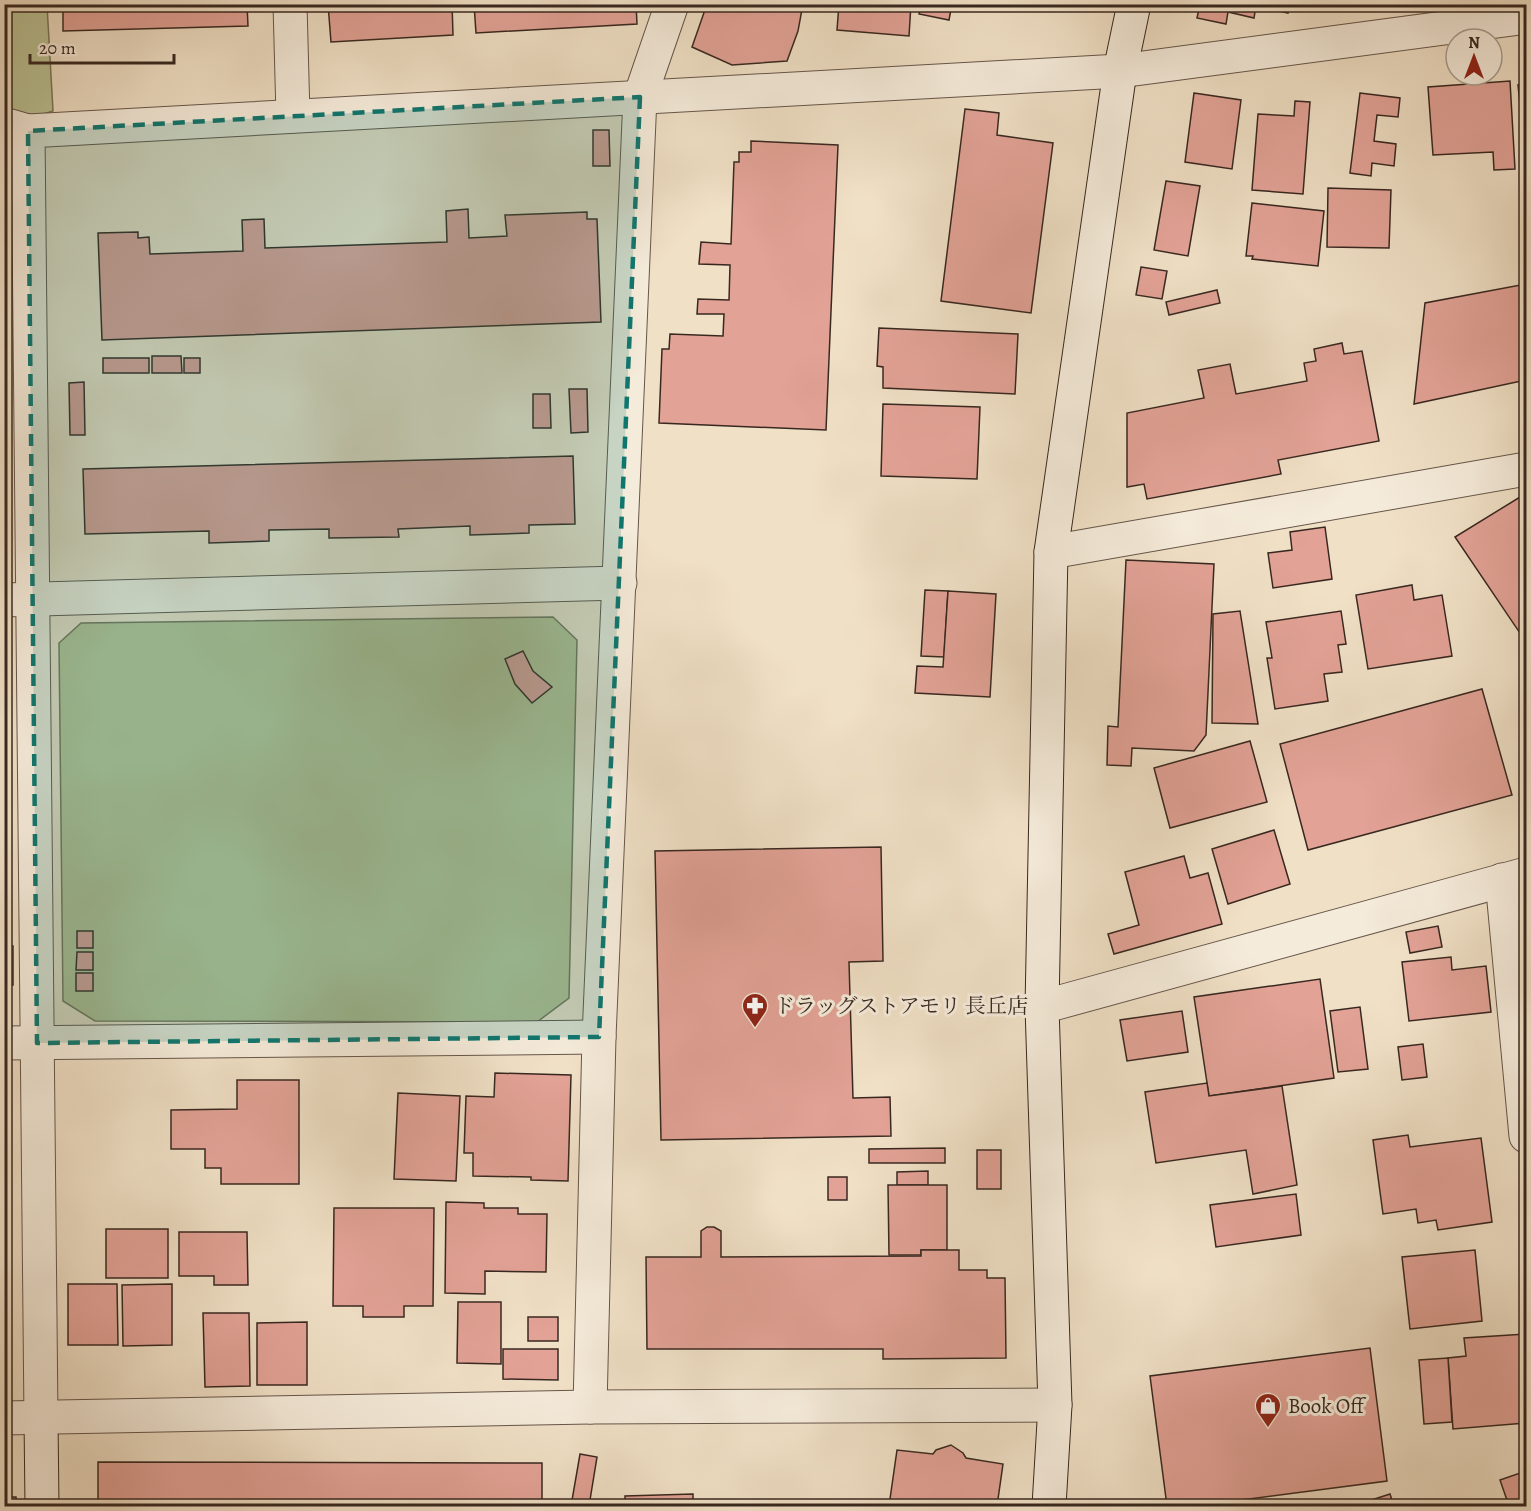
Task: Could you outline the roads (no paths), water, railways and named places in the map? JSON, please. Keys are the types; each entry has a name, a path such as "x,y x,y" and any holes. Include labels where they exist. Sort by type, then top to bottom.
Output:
{"street":[{"path":"290,4 293,116"},
{"path":"590,1407 599,1037 640,97 672,4"},
{"path":"1049,1506 1055,1405 1042,1007 1051,552 1120,71 1134,4"},
{"path":"42,1506 37,1043 19,600 16,127 293,116 1120,71 1527,17"},
{"path":"1051,552 1527,469"},
{"path":"19,600 620,583"},
{"path":"1042,1007 1514,877 1527,1136"},
{"path":"4,1043 599,1037"},
{"path":"4,1418 590,1407 1055,1405"}],"place":[{"name":"ドラッグストアモリ 長丘店","path":"755,1029"},
{"name":"Book Off","path":"1268,1429"}]}
